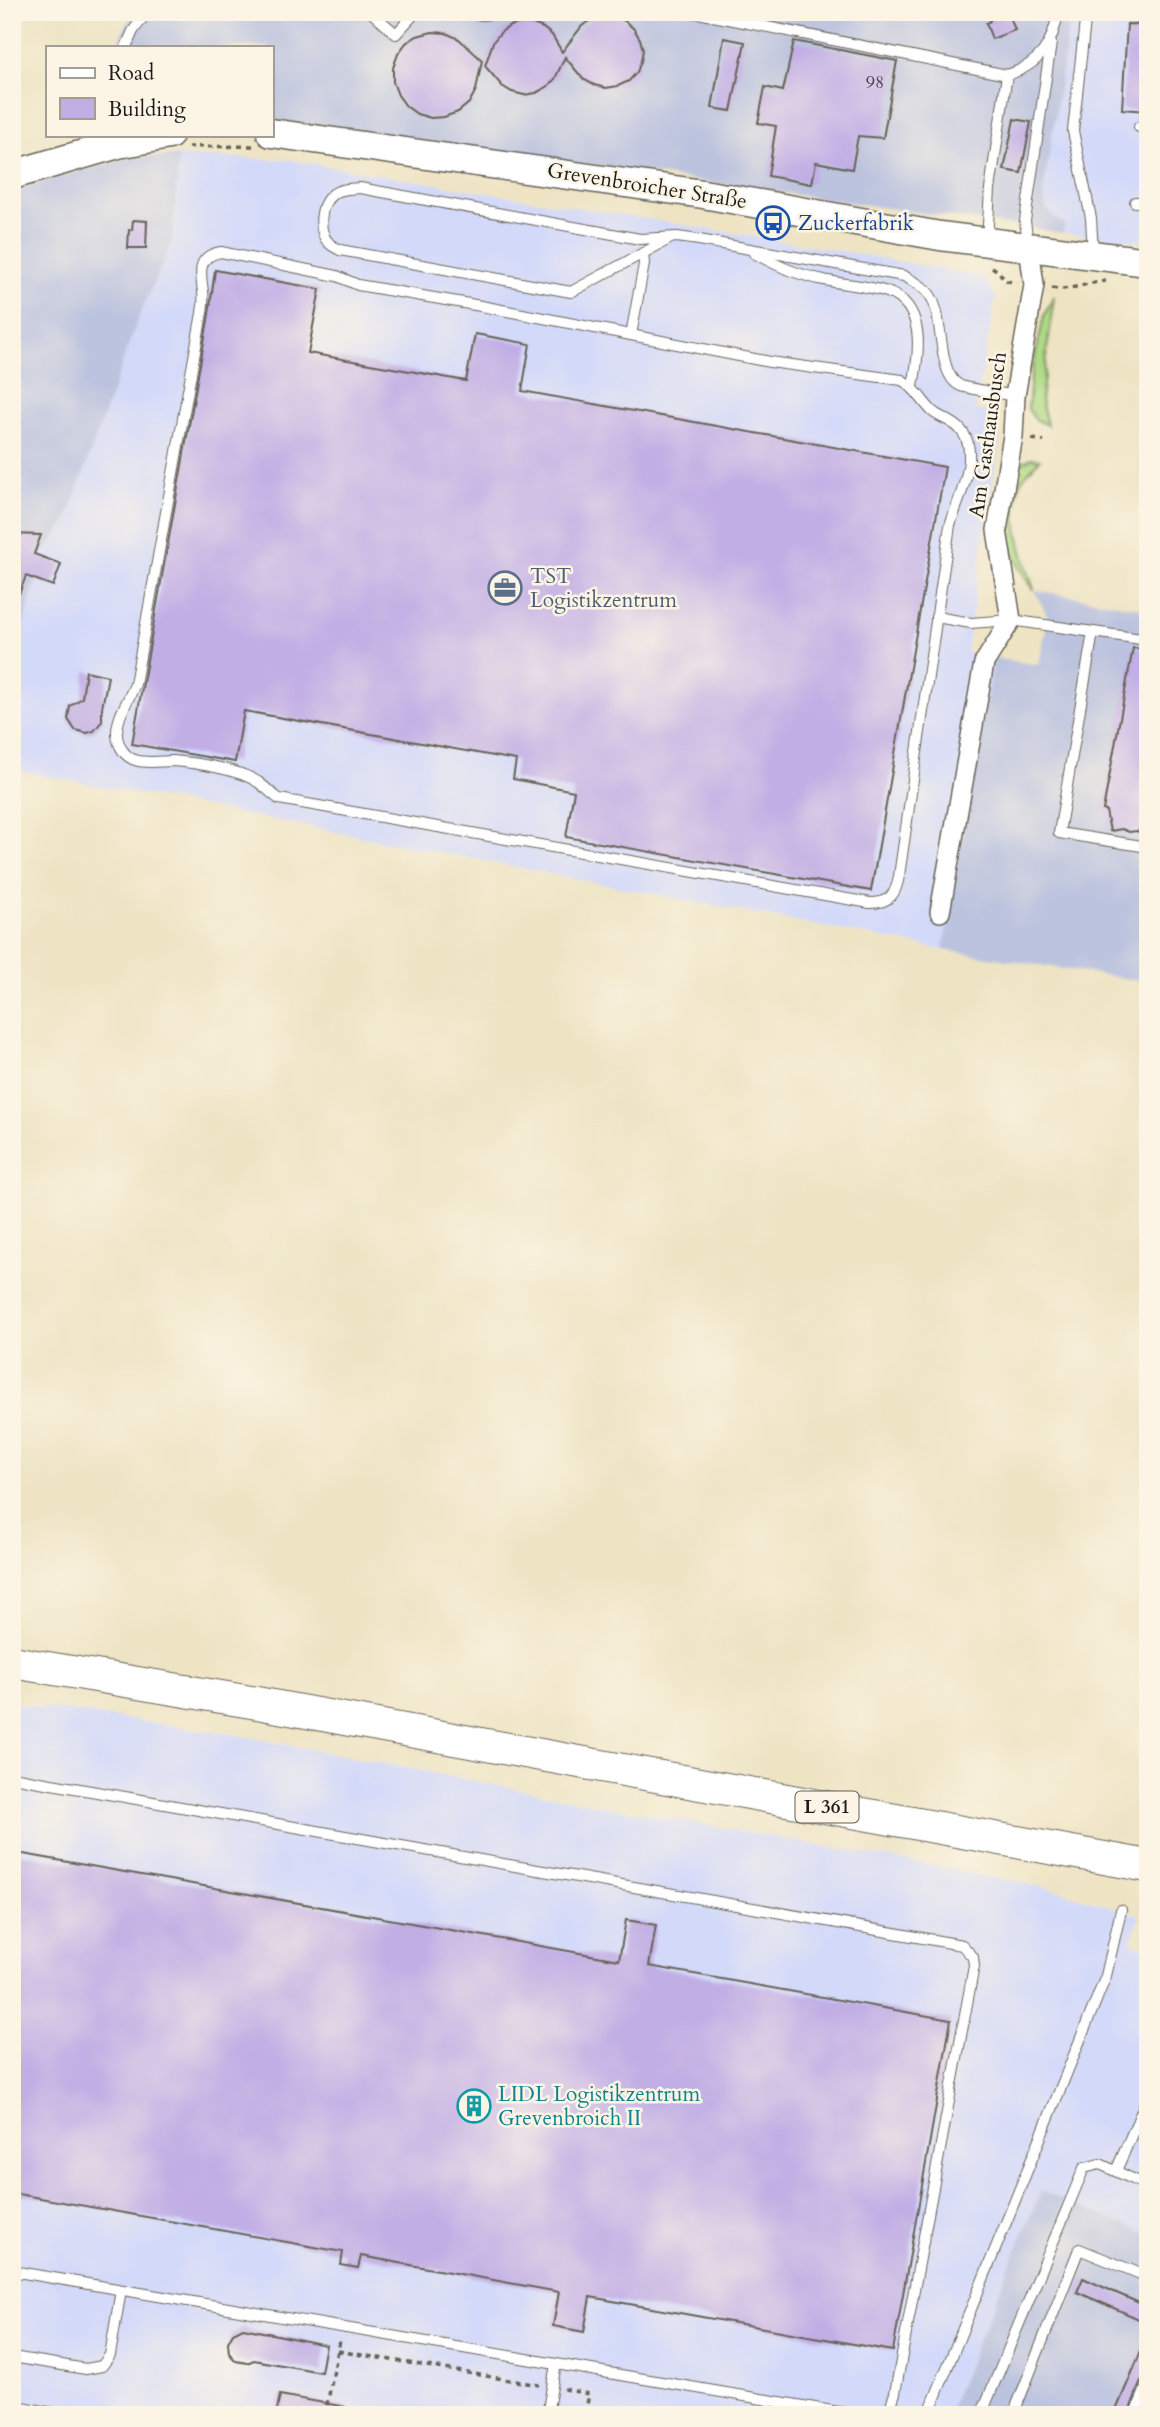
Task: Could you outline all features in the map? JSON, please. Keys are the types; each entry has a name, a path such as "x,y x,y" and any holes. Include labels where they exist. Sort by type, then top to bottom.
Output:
{"main road":[{"name":"L 361","path":"12,1662 257,1703 1148,1866"}],"street":[{"path":"13,170 157,139"},
{"name":"Grevenbroicher Straße","path":"266,139 702,194 940,236 987,253 1029,247 1148,262"},
{"name":"Am Gasthausbusch","path":"1011,620 997,530 1013,436 1015,396 1034,285 1029,247"},
{"path":"940,912 984,663 1011,620"}],"lane":[{"path":"126,46 133,31 147,12"},
{"path":"370,12 396,34 416,12"},
{"path":"452,12 483,15 504,12"},
{"path":"693,12 1007,75 1035,61 1052,40"},
{"path":"1029,247 1024,221 1058,12"},
{"path":"1086,12 1073,131 1091,218 1093,255"},
{"path":"987,253 990,189 1007,75"},
{"path":"671,238 571,292 340,250 329,243 324,233 323,209 331,195 341,189 360,188 640,239 671,238 699,240 904,276 925,288 932,298 945,363 951,377 961,386 1015,396"},
{"path":"1135,202 1148,202"},
{"path":"745,248 788,271 891,293 901,300 916,322 918,344 913,386"},
{"path":"221,252 337,276 358,285 770,362 902,380 913,386 933,412 960,429 968,442 962,496 950,525 896,891 889,899 880,903 761,884 279,799 257,781 239,773 178,762 134,760 119,746 119,720 135,684 202,313 204,292 199,278 201,265 213,253 221,252"},
{"path":"631,335 644,264 643,253"},
{"path":"936,617 971,623 1011,620 1148,640"},
{"path":"1093,632 1059,833 1148,847"},
{"path":"12,1777 962,1945 969,1951 974,1966 895,2393 890,2408 882,2415"},
{"path":"928,2415 1101,1989 1121,1910"},
{"path":"1116,2171 1148,2097"},
{"path":"981,2415 1084,2168 1100,2164 1148,2186"},
{"path":"1013,2415 1079,2249 1148,2277"},
{"path":"12,2271 856,2415"},
{"path":"12,2357 86,2369 102,2366 110,2356 121,2290"},
{"path":"548,2415 556,2364"},
{"path":"1135,2415 1148,2384"},
{"path":"12,2405 63,2415"}],"path":[{"path":"157,139 218,145 266,139"},
{"path":"987,253 1006,281 1066,291 1091,282 1114,281"},
{"path":"326,2415 342,2328"},
{"path":"338,2351 589,2393 585,2415"}],"shaded area":[{"path":"135,12 1071,12 1043,193 1046,208 1064,224 1063,233 288,122 273,123 273,46 118,46 123,30"},
{"path":"1071,12 1148,12 1148,242 1063,233 1064,224 1046,208 1043,193"},
{"name":"TST Logistikzentrum","path":"179,156 290,160 983,277 996,297 975,410 993,413 1000,436 966,652 994,658 943,950 12,769 12,665 44,552 66,522 137,321 172,241"},
{"path":"179,156 172,241 137,321 66,522 44,552 12,665 12,190 133,157"},
{"path":"1034,590 1148,609 1148,982 943,950 994,658 1039,665 1048,617"},
{"path":"12,1703 236,1735 635,1812 929,1865 1044,1887 1140,1915 1131,1943 1148,1949 1148,2234 1041,2192 947,2415 12,2415"},
{"path":"1041,2191 1148,2234 1148,2415 947,2415"}],"green space":[{"path":"1054,296 1041,400 1047,425 1035,419 1028,409 1031,376 1044,316"},
{"path":"1031,458 1040,459 1022,480 1016,506 1016,521 1034,590 1014,556 1009,532 1013,480 1021,463"}],"building":[{"path":"986,12 1008,12 1015,30 992,39 986,23 990,21"},
{"path":"603,16 625,21 634,29 643,50 637,72 629,81 618,86 606,88 583,79 565,57 555,79 547,87 524,95 502,86 485,66 493,42 510,26 521,23 543,28 552,35 562,52 582,26"},
{"path":"1127,24 1148,25 1148,111 1122,109"},
{"path":"432,32 446,33 459,39 482,60 476,90 469,103 458,112 431,118 417,114 406,106 393,82 393,68 406,43 417,36"},
{"path":"724,38 745,42 731,111 712,108"},
{"path":"794,41 897,61 883,138 858,136 852,169 816,162 812,184 768,176 776,126 758,123 765,87 783,91"},
{"path":"1014,119 1031,122 1021,173 1004,170"},
{"path":"133,220 147,221 146,248 128,248 129,230 132,230"},
{"path":"215,270 320,289 308,353 466,381 475,334 530,344 522,391 945,467 871,891 566,837 574,791 513,779 516,760 244,711 235,762 132,744"},
{"path":"12,534 41,535 34,554 61,564 53,586 26,576 14,607"},
{"path":"1133,648 1148,650 1148,839 1137,831 1110,831 1106,811 1103,810"},
{"path":"86,671 108,676 102,721 94,731 87,733 75,730 68,719 70,706 82,698"},
{"name":"LIDL Logistikzentrum Grevenbroich II","path":"12,1852 619,1960 626,1920 656,1925 649,1966 951,2020 893,2351 590,2297 584,2332 553,2326 559,2292 361,2256 358,2268 341,2265 343,2252 12,2193"},
{"path":"1083,2278 1148,2307 1148,2323 1077,2292"},
{"path":"243,2328 326,2345 321,2372 254,2360 247,2363 236,2361 229,2353 228,2342 233,2333"},
{"path":"1148,2335 1148,2377 1141,2381 1128,2415 1114,2415"},
{"path":"280,2395 346,2407 345,2415 276,2415"}],"place":[{"name":"Zuckerfabrik","path":"773,223"},
{"name":"TST Logistikzentrum","path":"505,588"},
{"name":"LIDL Logistikzentrum Grevenbroich II","path":"474,2106"}]}
